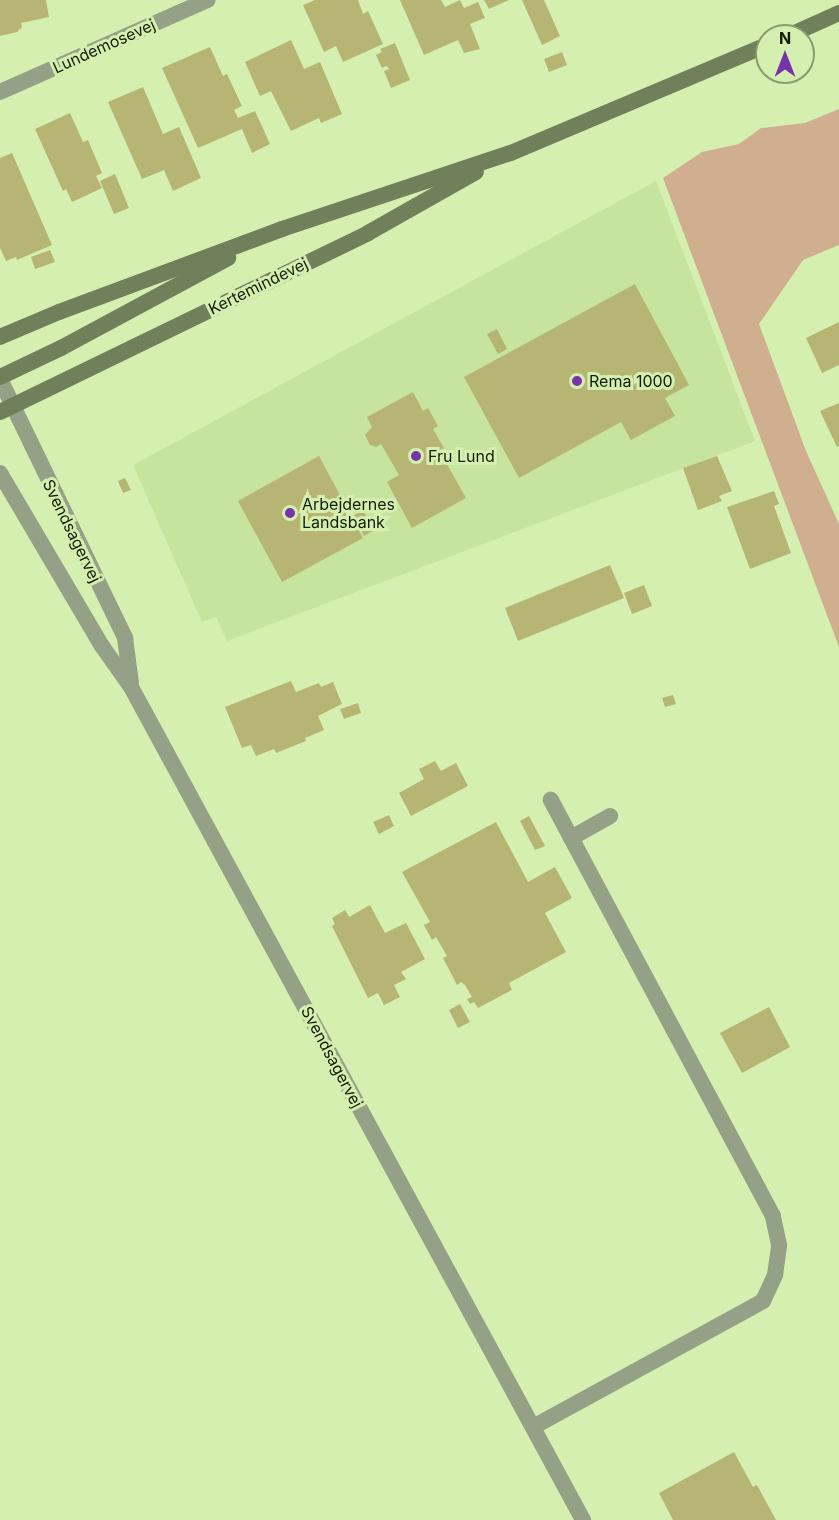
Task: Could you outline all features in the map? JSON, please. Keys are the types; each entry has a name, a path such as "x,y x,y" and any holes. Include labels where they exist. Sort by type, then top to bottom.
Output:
{"main road":[{"path":"815,24 839,14"},
{"name":"Kertemindevej","path":"0,337 59,312 282,229 511,153 755,50"},
{"name":"Kertemindevej","path":"6,409 368,233 511,153"},
{"path":"0,378 61,348 282,229"}],"street":[{"name":"Lundemosevej","path":"0,92 208,0"},
{"name":"Svendsagervej","path":"0,378 6,409 125,638 131,687"},
{"name":"Svendsagervej","path":"0,473 102,646 131,687 583,1520"},
{"path":"532,1427 764,1301 775,1275 779,1245 773,1216 551,800"},
{"path":"571,838 610,816"}],"shaded area":[{"path":"839,109 839,245 803,260 759,324 806,451 839,524 839,647 663,178 702,152 739,144 761,128 805,123"},
{"path":"656,181 755,441 227,641 216,617 202,622 133,465"}],"building":[{"path":"0,0 46,0 49,17 21,23 22,27 17,32 0,36"},
{"path":"315,0 358,0 363,14 368,11 383,44 343,62 336,46 324,52 303,5"},
{"path":"400,0 441,0 445,7 460,0 464,8 478,2 485,18 470,24 480,49 464,53 458,40 424,55"},
{"path":"484,0 509,0 489,9"},
{"path":"522,0 544,0 560,36 542,45"},
{"path":"291,40 304,69 320,62 342,114 321,123 319,118 291,131 271,91 260,96 245,62"},
{"path":"395,43 410,80 391,88 384,71 389,69 387,66 382,68 376,55 382,52 380,49"},
{"path":"210,47 223,76 227,74 242,106 234,110 238,118 255,111 270,144 252,153 242,129 198,148 162,68"},
{"path":"562,52 567,65 549,72 544,59"},
{"path":"143,87 163,134 179,127 201,178 173,191 164,170 142,179 108,102"},
{"path":"70,113 83,142 88,140 102,173 96,176 102,188 72,202 66,189 63,191 35,129"},
{"path":"12,153 52,245 17,260 16,257 6,261 0,248 0,158"},
{"path":"115,174 129,208 114,214 100,181"},
{"path":"50,250 55,262 35,269 31,257"},
{"name":"Rema 1000","path":"635,284 689,385 665,398 675,416 631,440 621,422 519,478 464,377"},
{"path":"839,322 839,365 822,373 806,338"},
{"path":"497,329 507,349 498,354 487,334"},
{"path":"413,392 423,411 428,408 438,426 433,429 444,448 439,450 466,498 412,528 387,482 399,475 381,444 376,447 370,445 365,435 372,427 367,417"},
{"path":"839,403 839,446 837,447 820,411"},
{"path":"319,456 363,538 282,582 238,501"},
{"path":"717,456 732,491 719,496 722,501 698,510 683,468"},
{"path":"125,478 131,490 123,493 118,481"},
{"path":"774,491 779,504 774,506 791,553 750,569 727,507"},
{"path":"363,510 374,530 364,536 353,516"},
{"path":"610,565 624,598 518,641 505,608"},
{"path":"644,585 652,606 632,614 624,593"},
{"path":"291,681 296,692 319,683 321,687 333,682 342,704 318,716 324,730 305,738 306,741 276,753 274,749 256,756 251,745 242,748 225,707"},
{"path":"673,695 676,704 665,707 662,698"},
{"path":"358,703 361,713 344,719 340,709"},
{"path":"435,761 441,771 456,763 468,786 411,816 399,793 424,779 419,769"},
{"path":"389,815 394,826 379,834 373,822"},
{"path":"529,816 545,846 535,850 520,821"},
{"path":"496,822 528,882 555,867 572,898 545,913 566,952 509,983 512,990 478,1008 474,1002 470,1004 467,999 472,997 465,985 461,982 457,985 443,958 447,956 436,937 432,940 424,925 430,922 402,872"},
{"path":"370,905 385,933 406,923 425,959 401,972 406,979 394,985 400,997 384,1005 378,993 368,998 332,926 335,924 332,918 345,910 349,917"},
{"path":"460,1004 470,1022 458,1028 449,1010"},
{"path":"769,1007 790,1047 742,1073 720,1033"},
{"path":"734,1452 753,1487 757,1485 776,1520 673,1520 659,1493"}],"place":[{"name":"Rema 1000","path":"577,381"},
{"name":"Fru Lund","path":"416,456"},
{"name":"Arbejdernes Landsbank","path":"290,513"}]}
